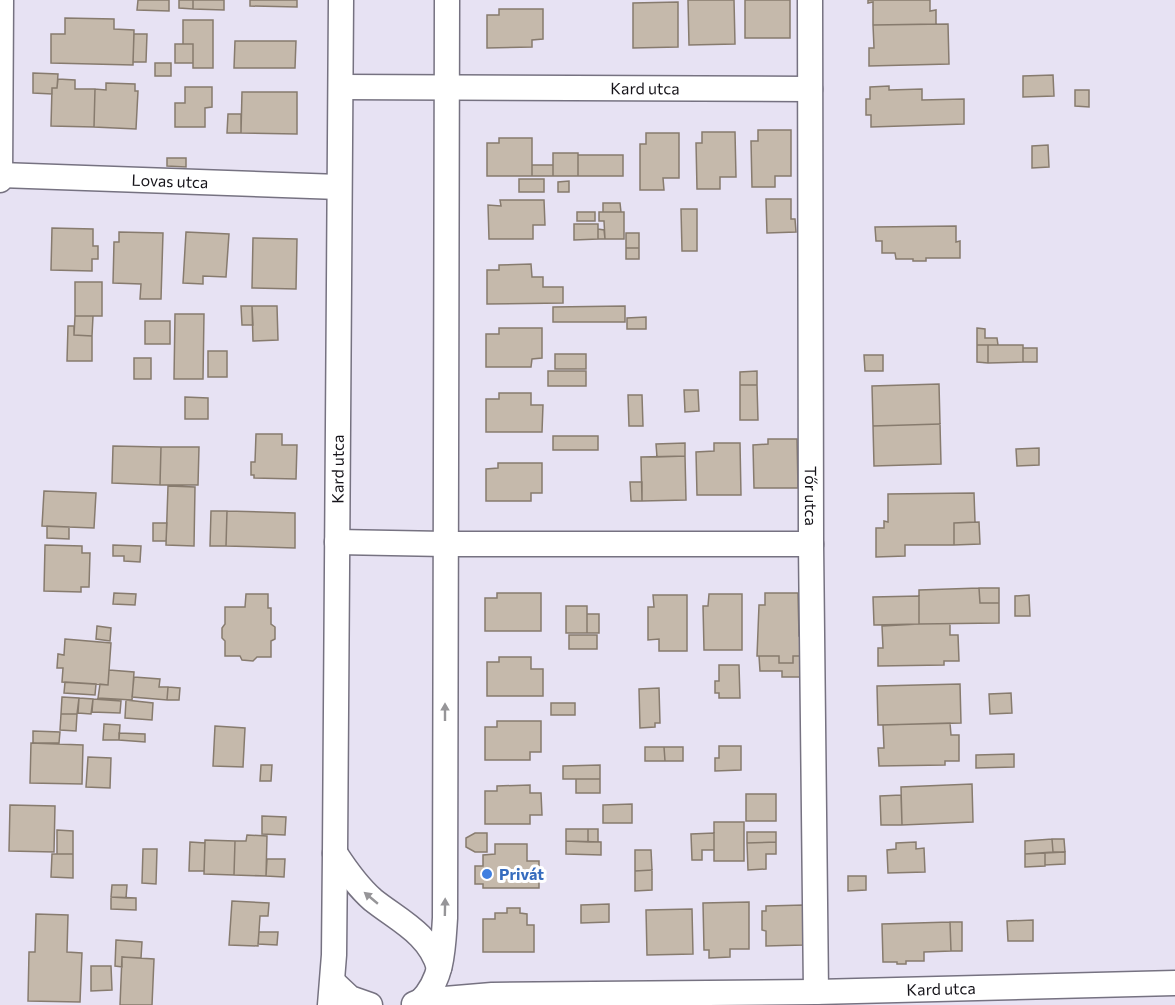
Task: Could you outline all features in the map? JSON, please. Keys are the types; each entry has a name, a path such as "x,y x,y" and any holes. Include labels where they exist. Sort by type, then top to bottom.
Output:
{"street":[{"path":"0,180 1,0"},
{"name":"Kard utca","path":"331,993 335,853 341,0"},
{"name":"Kard utca","path":"416,1003 430,992 436,982 444,938 446,898 447,0"},
{"name":"Tőr utca","path":"810,0 811,544 816,992"},
{"name":"Kard utca","path":"341,87 810,89"},
{"name":"Lovas utca","path":"0,175 339,188"},
{"path":"337,542 811,544"},
{"path":"335,853 354,882 363,891 431,946 439,968"},
{"name":"Kard utca","path":"416,1003 492,995 816,992 1175,983"},
{"path":"331,993 370,1005"}],"building":[{"path":"138,0 169,0 169,11 137,10"},
{"path":"179,0 193,0 193,9 179,8"},
{"path":"193,0 224,0 224,10 193,9"},
{"path":"250,0 297,0 297,7 250,6"},
{"path":"688,0 734,0 735,44 689,45"},
{"path":"745,0 790,0 790,38 745,38"},
{"path":"868,0 930,0 930,11 936,10 936,24 873,25 873,2 868,3"},
{"path":"678,2 678,47 633,48 633,3"},
{"path":"499,9 543,9 543,39 532,40 532,47 487,48 487,15 499,15"},
{"path":"65,18 114,19 114,29 134,30 133,65 51,63 51,34 65,34"},
{"path":"183,20 213,20 213,68 193,68 193,44 183,44"},
{"path":"948,24 949,64 869,66 869,48 874,48 873,25"},
{"path":"134,34 147,34 146,62 133,62"},
{"path":"235,41 296,41 295,68 234,68"},
{"path":"175,44 193,44 193,63 175,63"},
{"path":"155,63 171,63 171,76 155,76"},
{"path":"33,73 58,74 57,88 52,88 52,94 33,93"},
{"path":"1053,75 1054,96 1023,97 1023,76"},
{"path":"58,79 75,80 75,89 95,89 94,127 51,126 52,88 57,88"},
{"path":"106,83 135,84 135,91 138,91 136,129 94,127 95,89 106,90"},
{"path":"889,86 889,90 922,89 922,100 964,99 964,124 871,127 871,115 866,115 866,99 870,99 870,87"},
{"path":"185,87 212,87 212,107 205,108 205,127 175,127 175,103 185,103"},
{"path":"1075,90 1089,90 1089,107 1075,106"},
{"path":"242,92 297,92 297,134 241,133"},
{"path":"228,114 241,114 241,133 227,133"},
{"path":"758,130 791,130 791,176 775,176 775,187 752,187 751,141 758,141"},
{"path":"702,132 735,132 736,177 720,177 720,189 697,189 696,143 702,143"},
{"path":"646,133 679,133 679,178 663,178 664,190 640,190 640,144 646,144"},
{"path":"499,138 532,138 532,176 487,176 487,143 499,143"},
{"path":"1048,145 1049,167 1032,168 1032,146"},
{"path":"553,153 578,153 578,176 553,176"},
{"path":"578,155 623,155 623,176 578,176"},
{"path":"167,158 186,158 186,167 167,166"},
{"path":"532,165 553,165 553,176 532,176"},
{"path":"519,179 544,179 544,192 519,192"},
{"path":"569,181 569,192 558,192 558,182"},
{"path":"766,199 791,199 791,219 795,219 796,232 767,233"},
{"path":"500,200 544,200 545,225 533,225 533,239 489,239 488,205 501,206"},
{"path":"603,203 620,203 621,212 603,212"},
{"path":"681,209 697,209 697,251 682,251"},
{"path":"577,212 595,212 595,221 577,221"},
{"path":"599,212 624,212 624,239 605,239 604,221 599,221"},
{"path":"574,224 598,224 598,239 574,240"},
{"path":"956,226 956,242 960,241 960,258 926,258 926,261 896,259 895,253 882,253 882,241 876,241 875,227"},
{"path":"52,228 93,229 93,246 98,246 98,259 92,259 92,271 51,270"},
{"path":"598,229 604,230 605,239 598,239"},
{"path":"119,232 163,233 161,299 140,299 141,284 113,283 114,242 119,242"},
{"path":"186,232 229,234 226,277 203,276 203,284 183,283"},
{"path":"626,233 639,233 639,248 626,248"},
{"path":"253,238 297,239 296,289 252,288"},
{"path":"626,248 639,248 639,259 626,259"},
{"path":"531,264 532,277 543,277 543,287 563,287 563,303 487,304 487,270 499,270 499,265"},
{"path":"75,282 102,282 102,316 75,316"},
{"path":"241,306 252,306 253,325 242,325"},
{"path":"252,306 277,306 278,340 253,341"},
{"path":"625,306 625,322 553,322 553,307"},
{"path":"175,314 204,314 203,379 174,379"},
{"path":"75,316 93,316 92,336 74,335"},
{"path":"646,317 646,329 627,329 627,318"},
{"path":"145,321 170,321 170,344 145,344"},
{"path":"68,326 74,326 74,335 92,336 92,361 67,361"},
{"path":"499,328 542,328 542,358 532,359 531,367 486,367 486,334 499,334"},
{"path":"977,328 985,329 985,338 997,338 998,345 977,345"},
{"path":"977,345 988,345 988,363 977,362"},
{"path":"988,345 1023,345 1023,362 988,363"},
{"path":"1023,348 1037,348 1037,362 1023,362"},
{"path":"208,351 227,351 227,377 208,377"},
{"path":"555,354 586,354 586,369 555,369"},
{"path":"864,355 883,355 883,371 865,371"},
{"path":"134,358 151,358 151,379 134,379"},
{"path":"548,371 586,371 586,386 548,386"},
{"path":"757,371 757,385 740,385 740,372"},
{"path":"939,384 940,424 873,426 872,386"},
{"path":"740,385 757,385 758,420 740,420"},
{"path":"684,390 698,390 699,411 685,412"},
{"path":"499,393 531,393 531,405 543,405 542,432 486,432 486,399 499,399"},
{"path":"628,395 642,395 643,426 629,426"},
{"path":"185,397 208,398 208,419 185,419"},
{"path":"940,424 941,464 874,466 873,426"},
{"path":"256,434 282,434 282,445 297,445 296,479 254,478 254,475 251,475 251,462 255,462"},
{"path":"553,436 598,436 598,450 553,450"},
{"path":"768,439 797,439 798,488 754,488 753,445 768,444"},
{"path":"685,443 685,456 657,457 656,444"},
{"path":"714,443 740,443 741,495 697,495 696,452 714,451"},
{"path":"113,446 161,447 160,485 112,483"},
{"path":"161,447 199,447 198,485 160,485"},
{"path":"1039,448 1039,465 1017,466 1016,449"},
{"path":"685,456 686,500 642,501 641,457"},
{"path":"498,463 542,463 542,493 531,493 531,501 486,501 486,469 498,468"},
{"path":"630,482 642,482 642,501 631,501"},
{"path":"168,486 195,487 194,546 166,545"},
{"path":"44,491 96,493 94,528 42,526"},
{"path":"974,493 975,522 954,523 954,545 905,545 905,556 876,557 876,528 884,528 884,521 888,522 888,494"},
{"path":"211,511 227,511 226,546 210,546"},
{"path":"227,511 295,513 295,548 226,546"},
{"path":"979,522 980,544 954,545 954,523"},
{"path":"153,523 167,523 166,541 153,541"},
{"path":"47,526 69,527 69,539 47,538"},
{"path":"45,545 82,546 82,553 90,553 89,587 81,587 81,592 44,591"},
{"path":"113,545 141,546 140,562 124,561 124,556 113,556"},
{"path":"979,588 980,603 999,603 999,623 919,624 919,590"},
{"path":"979,588 999,588 999,603 980,603"},
{"path":"114,593 136,594 135,605 113,604"},
{"path":"497,593 541,593 541,631 485,631 485,598 497,598"},
{"path":"765,593 798,593 802,656 793,656 793,663 779,663 779,656 757,656 759,605 765,605"},
{"path":"246,594 268,594 271,624 275,627 275,639 271,641 271,657 257,657 253,661 242,660 240,656 225,656 222,628 225,624 225,607 245,607"},
{"path":"709,594 742,594 742,650 704,650 703,606 708,606"},
{"path":"653,595 687,595 687,651 659,651 659,639 648,640 648,607 654,607"},
{"path":"1029,595 1030,616 1015,616 1015,596"},
{"path":"919,596 919,624 874,625 873,597"},
{"path":"566,606 587,606 587,633 566,633"},
{"path":"587,614 599,614 599,633 587,633"},
{"path":"950,624 950,635 958,635 959,661 944,661 944,665 878,666 878,648 883,648 882,626"},
{"path":"97,626 111,628 110,641 96,639"},
{"path":"569,635 597,635 597,649 569,649"},
{"path":"65,639 111,643 108,685 62,682 63,668 57,668 58,654 64,655"},
{"path":"759,656 779,656 779,663 793,663 793,656 800,656 800,677 782,677 782,671 760,671"},
{"path":"499,657 531,657 531,669 543,669 543,696 487,696 487,662 499,662"},
{"path":"719,665 739,665 740,698 719,698 719,693 715,693 715,681 719,681"},
{"path":"109,670 134,672 132,700 98,698 100,684 108,685"},
{"path":"134,677 160,679 159,687 168,687 167,700 132,697"},
{"path":"65,682 96,684 95,695 64,693"},
{"path":"960,684 961,723 878,725 877,686"},
{"path":"168,687 180,688 179,700 167,700"},
{"path":"659,688 660,723 655,723 655,727 640,728 639,689"},
{"path":"1011,693 1012,713 990,714 989,694"},
{"path":"62,697 79,698 77,714 61,714"},
{"path":"79,698 93,699 91,714 78,713"},
{"path":"93,699 121,701 120,713 92,712"},
{"path":"126,700 153,703 152,720 125,718"},
{"path":"551,703 575,703 575,715 551,715"},
{"path":"61,714 77,714 76,731 60,730"},
{"path":"497,721 541,721 541,752 530,752 530,760 485,760 485,727 497,727"},
{"path":"950,723 951,735 959,735 959,761 945,761 945,765 879,766 878,748 884,748 883,725"},
{"path":"104,724 120,725 119,740 103,740"},
{"path":"215,726 245,728 243,767 213,766"},
{"path":"33,731 60,732 59,743 33,743"},
{"path":"119,733 145,734 145,742 119,740"},
{"path":"31,743 83,745 82,784 30,783"},
{"path":"719,746 741,746 741,770 715,771 715,758 719,758"},
{"path":"645,747 664,747 665,761 645,761"},
{"path":"664,747 683,747 683,761 665,761"},
{"path":"1014,754 1014,767 976,768 976,755"},
{"path":"88,757 111,758 110,788 86,787"},
{"path":"261,765 272,765 271,781 260,781"},
{"path":"600,765 600,779 563,779 563,766"},
{"path":"576,779 600,779 600,793 576,793"},
{"path":"972,784 973,822 902,825 901,787"},
{"path":"530,785 530,793 541,793 542,815 530,815 530,824 485,824 485,791 497,791 497,786"},
{"path":"746,794 776,794 776,821 746,821"},
{"path":"901,795 902,825 881,825 880,796"},
{"path":"632,804 632,823 603,823 603,805"},
{"path":"10,805 55,806 54,852 9,851"},
{"path":"262,816 286,817 285,835 262,834"},
{"path":"714,822 744,822 744,861 714,861"},
{"path":"566,829 588,829 588,842 566,841"},
{"path":"588,829 598,829 598,842 588,842"},
{"path":"57,830 73,831 73,854 57,854"},
{"path":"747,832 776,832 776,842 747,843"},
{"path":"475,833 487,833 487,852 475,852 466,847 466,838"},
{"path":"714,833 714,850 702,850 702,860 692,860 691,834"},
{"path":"247,835 267,836 266,876 234,875 235,841 246,841"},
{"path":"1052,839 1053,852 1025,854 1025,841"},
{"path":"1052,839 1064,839 1065,852 1053,852"},
{"path":"205,840 235,841 234,875 204,874"},
{"path":"566,841 601,842 601,855 566,854"},
{"path":"190,842 205,843 204,871 189,871"},
{"path":"776,842 776,854 766,854 766,869 748,870 747,843"},
{"path":"916,842 916,849 924,848 925,872 888,873 887,850 896,849 896,843"},
{"path":"495,844 527,844 527,861 539,861 539,888 483,888 483,884 475,884 475,866 483,866 483,855 495,854"},
{"path":"143,849 157,849 156,884 142,883"},
{"path":"635,850 651,850 652,870 635,871"},
{"path":"1065,852 1065,864 1045,865 1045,853"},
{"path":"1045,853 1045,866 1025,867 1025,854"},
{"path":"52,854 73,854 73,878 51,877"},
{"path":"267,859 285,859 284,877 266,876"},
{"path":"652,870 652,890 635,891 635,871"},
{"path":"848,876 866,876 866,890 848,891"},
{"path":"112,885 127,885 126,898 111,897"},
{"path":"111,897 136,898 136,910 111,909"},
{"path":"232,901 269,903 268,916 260,916 258,946 229,945"},
{"path":"749,902 749,949 730,949 730,957 709,958 709,950 704,950 703,903"},
{"path":"609,904 609,922 581,923 581,905"},
{"path":"804,905 804,945 766,946 766,931 762,930 762,911 766,911 766,906"},
{"path":"507,908 520,908 520,913 527,914 527,925 534,925 534,952 483,952 483,919 495,919 495,913 507,913"},
{"path":"692,909 693,954 647,955 646,910"},
{"path":"36,914 68,915 67,952 82,953 80,1002 28,1001 29,952 35,952"},
{"path":"1033,920 1033,941 1008,941 1007,921"},
{"path":"950,922 951,951 924,952 924,961 906,961 906,964 883,962 882,924"},
{"path":"950,922 962,922 962,951 951,951"},
{"path":"259,932 278,932 277,945 258,944"},
{"path":"116,940 142,942 141,958 122,957 122,967 115,966"},
{"path":"122,957 154,959 152,1005 120,1005"},
{"path":"91,966 111,966 112,990 91,991"}],"place":[{"name":"Privát","path":"487,874"}]}
